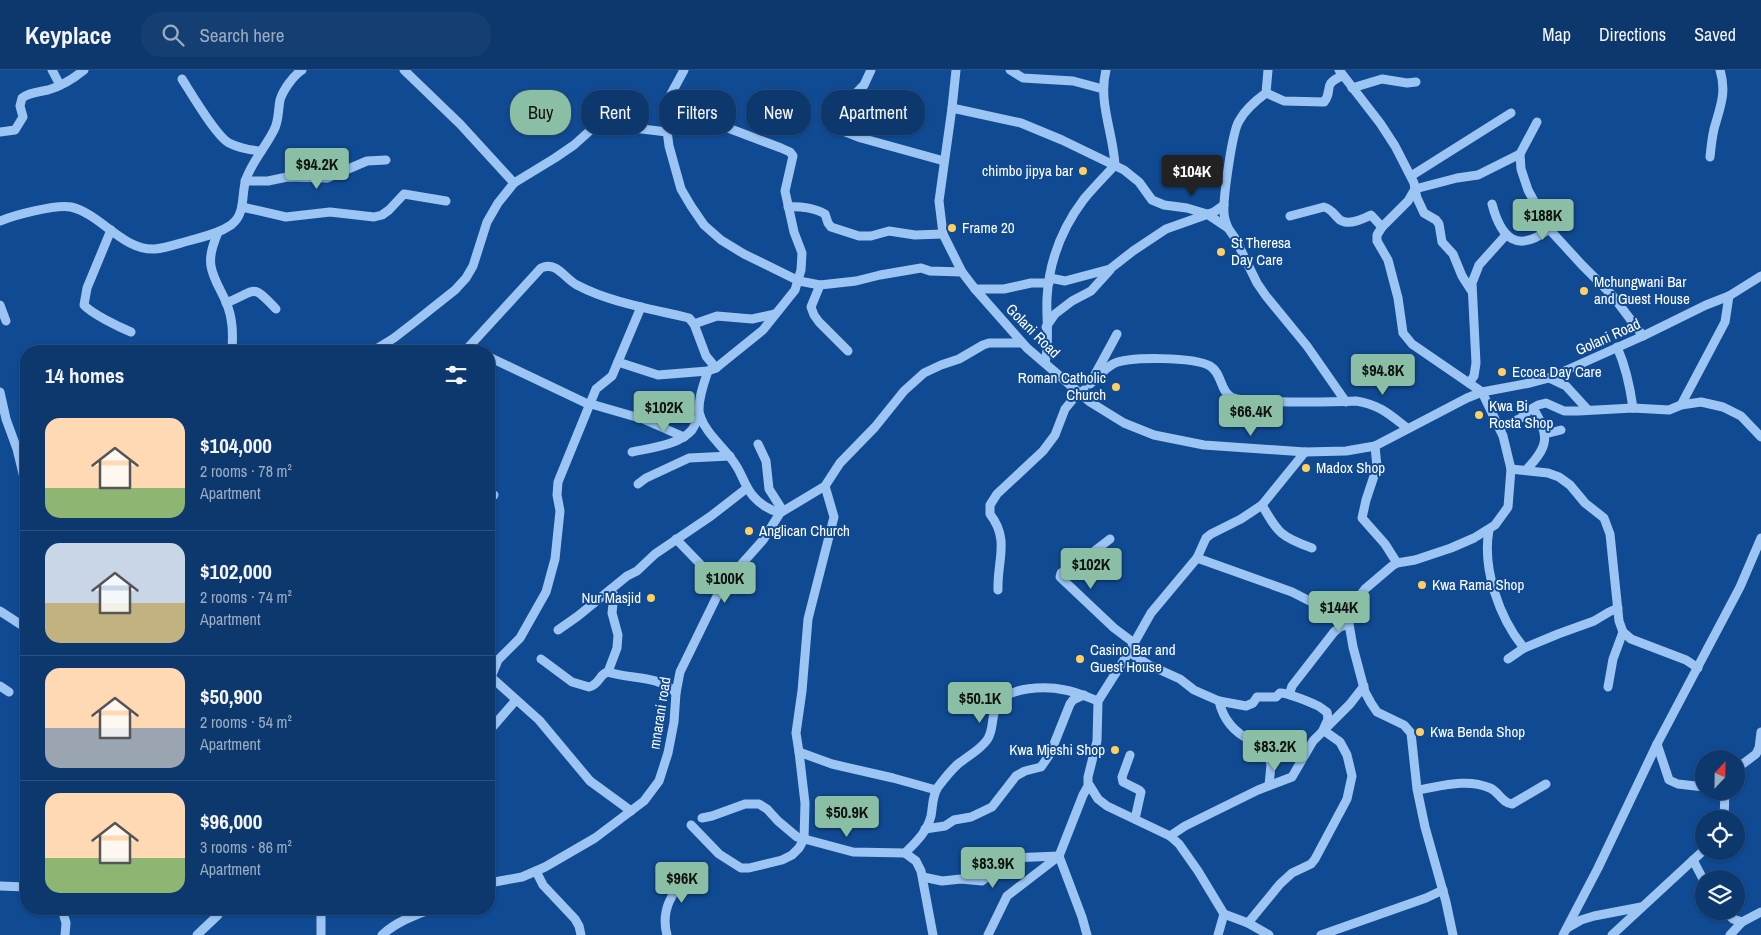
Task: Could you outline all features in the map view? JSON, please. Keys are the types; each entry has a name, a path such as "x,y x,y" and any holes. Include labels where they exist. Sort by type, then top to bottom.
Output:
{"street":[{"path":"52,70 60,85"},
{"path":"0,132 16,130 23,117 20,106 22,98 27,93 49,90 84,70"},
{"path":"404,70 460,124 514,183"},
{"path":"673,90 684,70"},
{"path":"871,70 864,85 834,116 832,121 843,131 861,138 944,161"},
{"name":"Golani Road","path":"956,70 939,201 943,234 962,272 1021,343 1090,402 1124,423 1154,436 1204,445 1305,452 1346,451 1375,446 1407,428 1482,392 1549,378 1729,296 1761,276"},
{"path":"1010,70 1023,78 1064,80 1103,89"},
{"path":"1045,363 1048,347 1046,327 1049,281 1055,252 1063,232 1084,199 1115,165 1103,96 1106,70"},
{"path":"1228,228 1225,220 1224,205 1234,135 1238,122 1247,109 1266,93 1268,70"},
{"path":"1710,157 1713,134 1723,95 1723,79 1719,70"},
{"path":"0,221 50,208 68,206 97,219 127,241 140,247 154,249 218,232 232,224 240,214 245,181 254,159 276,128 280,100 285,90 300,71"},
{"path":"1266,93 1284,100 1324,102 1327,99 1330,83 1340,73 1385,130 1395,146 1411,176 1417,198 1424,213 1439,224 1442,242 1453,254 1462,276 1471,290"},
{"path":"182,79 201,109 227,142 239,147 260,151"},
{"path":"1352,88 1382,79 1407,83 1416,82"},
{"path":"952,108 1021,123 1115,165 1139,182 1152,200 1168,206 1188,208 1207,214 1228,228 1236,238 1257,283 1307,346 1346,402"},
{"path":"1411,176 1511,113"},
{"path":"1537,122 1520,154 1521,169 1528,190 1549,230 1612,295 1643,336"},
{"path":"383,345 455,290 466,278 473,266 487,222 498,203 514,183 556,158 574,145 594,126 600,124 659,131"},
{"path":"618,362 658,375 712,369 751,341 769,323 796,290 802,252 794,232 785,191 793,156 790,152 736,131"},
{"path":"668,135 681,189 704,224 721,240 744,254 799,280 820,285 856,281 920,268 930,272 962,272"},
{"path":"1453,935 1443,890 1425,827 1411,733 1404,725 1377,712 1371,704 1352,647 1349,622 1352,608 1365,588 1397,563 1415,560 1451,548 1489,530 1502,516 1508,506 1511,469 1503,436 1482,392 1412,344 1403,333 1398,298 1388,260 1377,241 1378,232 1408,201 1415,189 1457,178 1478,175 1520,154"},
{"path":"245,181 268,181 287,177 327,178 367,161 386,160"},
{"path":"242,207 286,217 330,212 374,217 382,216 404,194 446,201"},
{"path":"1492,204 1496,221 1506,235 1521,242 1531,241 1549,230"},
{"path":"1046,327 1055,314 1072,301 1091,291 1110,269 1132,251 1166,229 1214,212 1224,205"},
{"path":"788,207 802,207 820,211 825,214 831,227 858,236 871,236 889,231 915,235 943,234"},
{"path":"1290,216 1324,207 1333,211 1342,221 1347,222 1371,215 1382,227"},
{"path":"111,230 88,288 84,305 88,310 131,332"},
{"path":"218,232 211,253 211,264 215,279 226,303 233,330 232,345"},
{"path":"1470,383 1474,376 1476,363 1472,283 1479,265 1506,235"},
{"path":"471,345 541,268 546,266 557,268 576,284 599,294 641,307 688,318 694,324 712,369 700,405 700,415 706,427 730,456 747,488 769,510 782,512"},
{"path":"975,289 1004,289 1031,283 1065,281 1110,269"},
{"path":"820,285 811,307 814,315 848,351"},
{"path":"226,303 248,293 258,291 276,309"},
{"path":"1681,405 1725,322 1729,296"},
{"path":"0,305 6,321"},
{"path":"495,668 498,660 520,638 546,592 555,559 560,512 557,495 558,482 596,390 612,376 641,307"},
{"path":"694,324 717,316 752,319 775,314"},
{"path":"1090,384 1101,360 1117,334"},
{"name":"mnarani road","path":"495,882 522,877 536,872 595,838 644,801 653,790 664,768 672,739 680,672 707,614 725,582 763,540 782,512 825,486 840,463 875,427 904,391 924,373 959,359 977,347 989,342 1021,343"},
{"path":"1617,347 1630,383 1633,408"},
{"path":"495,360 590,404 644,420 684,437"},
{"path":"998,590 1001,535 998,525 990,514 990,505 1007,483 1020,474 1043,451 1055,435 1065,409 1074,398 1081,394 1112,365 1125,360 1189,360 1210,366 1219,375 1225,390 1231,396 1245,400 1265,401 1356,401 1376,406 1388,412 1407,428"},
{"path":"1549,378 1566,386 1588,410"},
{"path":"0,392 2,413 20,468"},
{"path":"1499,428 1522,418 1538,405 1546,403 1564,411 1633,408 1669,410 1681,405 1701,402 1724,407 1741,416 1761,437"},
{"path":"1526,470 1540,453 1545,434 1543,425 1533,408"},
{"path":"632,452 662,447 684,437 693,429 700,415"},
{"path":"1545,434 1561,430"},
{"path":"758,444 766,461 769,489 782,512"},
{"path":"1375,446 1377,467 1362,518 1385,544 1397,563"},
{"path":"988,935 1007,896 1059,856 1088,786 1088,777 1097,741 1098,701 1151,613 1197,558 1206,538 1262,505 1305,452"},
{"path":"638,484 646,478 689,458 730,456"},
{"path":"1511,469 1548,472 1559,477 1570,485 1585,504 1604,518 1610,534 1618,608 1623,632 1613,660 1608,686"},
{"path":"691,824 719,854 742,868 749,868 787,857 800,848 804,839 805,803 796,733 802,691 808,619 834,517 825,486"},
{"path":"558,630 627,576 637,571 655,554 711,516 747,488"},
{"path":"1262,505 1279,532 1296,543 1312,548"},
{"path":"1489,530 1486,545 1488,569 1506,619 1512,632 1524,648"},
{"path":"1565,932 1657,744 1740,587 1761,538"},
{"path":"676,539 703,567 725,582"},
{"path":"1110,539 1061,574 1060,577 1114,628 1134,643"},
{"path":"1197,558 1292,592 1349,622"},
{"path":"608,672 617,648 618,635 612,613 614,595 610,590"},
{"path":"1508,659 1524,648 1594,621 1618,608"},
{"path":"0,611 20,624"},
{"path":"1291,694 1292,686 1334,632 1349,622"},
{"path":"1623,632 1636,642 1686,660 1698,668"},
{"path":"1129,652 1149,666 1180,679 1194,690 1219,701 1246,706 1253,703 1256,697 1276,697 1282,692 1291,694 1293,697 1318,706 1326,712 1328,719 1323,730"},
{"path":"542,659 572,682 589,687 596,684 601,675 608,672 620,676 663,682 676,693"},
{"path":"495,684 539,720 590,781 631,811"},
{"path":"0,686 9,692"},
{"path":"1170,836 1185,826 1269,785 1282,782 1294,776 1313,741 1350,704 1364,686"},
{"path":"904,853 919,840 925,829 930,819 936,790 946,776 986,742 991,733 996,705 1002,697 1018,690 1053,688 1084,695 1098,701"},
{"path":"925,829 945,826 954,820 971,817 988,809 1016,776 1025,771 1042,767 1050,754 1070,704 1073,700 1084,695"},
{"path":"495,724 516,700"},
{"path":"1219,701 1224,716 1236,730 1252,741 1262,740 1266,743 1271,765 1269,785"},
{"path":"1248,923 1280,884 1292,873 1311,864 1315,859 1347,799 1352,776 1347,756 1340,742 1323,730"},
{"path":"1745,762 1756,754 1759,748 1761,732"},
{"path":"1657,744 1669,780 1678,784 1695,786"},
{"path":"799,752 832,764 936,790"},
{"path":"1130,755 1122,777 1123,782 1140,792 1135,819"},
{"path":"1418,790 1468,783 1489,788 1506,802 1512,804 1546,784"},
{"path":"1088,786 1098,799 1107,806 1170,836 1179,844 1198,871 1224,914 1248,923 1269,935"},
{"path":"702,818 745,804 759,804 767,809 794,836 853,852 904,853 916,861 923,878 933,935"},
{"path":"923,878 942,881 960,879 982,881 1013,858 1059,856"},
{"path":"1059,856 1087,935"},
{"path":"1612,935 1693,860 1698,870"},
{"path":"536,872 543,885 575,919 581,935"},
{"path":"667,935 664,920 672,896 677,887 690,873"},
{"path":"0,886 20,888"},
{"path":"1321,935 1426,898 1443,890"},
{"path":"1565,932 1581,920 1643,906"},
{"path":"1730,935 1742,922 1761,912"},
{"path":"1218,935 1224,914"},
{"path":"64,915 66,923 65,935"},
{"path":"197,935 218,915"},
{"path":"321,915 321,935"},
{"path":"382,935 413,915"},
{"path":"1738,920 1742,922"}],"place":[{"name":"chimbo jipya bar","path":"1083,171"},
{"name":"Frame 20","path":"952,228"},
{"name":"St Theresa Day Care","path":"1221,252"},
{"name":"Mchungwani Bar and Guest House","path":"1584,291"},
{"name":"Ecoca Day Care","path":"1502,372"},
{"name":"Roman Catholic Church","path":"1116,387"},
{"name":"Kwa Bi Rosta Shop","path":"1479,415"},
{"name":"Madox Shop","path":"1306,468"},
{"name":"Anglican Church","path":"749,531"},
{"name":"Kwa Rama Shop","path":"1422,585"},
{"name":"Nur Masjid","path":"651,598"},
{"name":"Casino Bar and Guest House","path":"1080,659"},
{"name":"Kwa Benda Shop","path":"1420,732"},
{"name":"Kwa Mjeshi Shop","path":"1115,750"}]}
